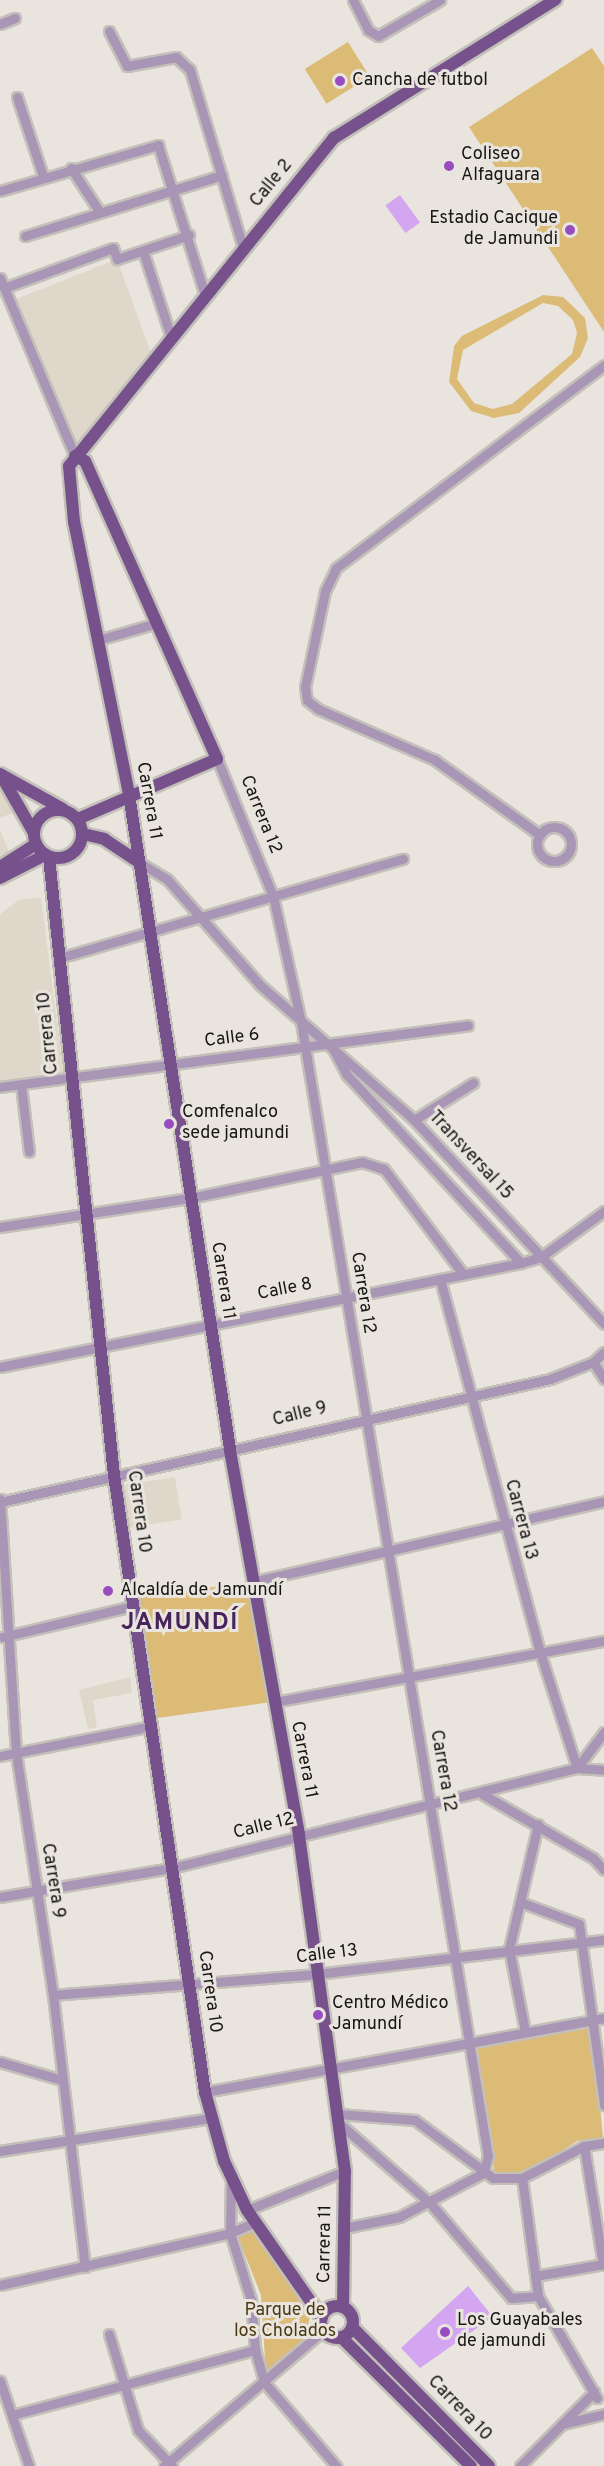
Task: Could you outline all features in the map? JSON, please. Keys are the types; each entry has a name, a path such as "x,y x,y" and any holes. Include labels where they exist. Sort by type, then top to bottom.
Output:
{"main road":[{"name":"Calle 2","path":"75,456 312,162 334,138 555,0"},
{"name":"Carrera 12","path":"75,456 84,461 217,759"},
{"name":"Carrera 11","path":"75,456 69,466 74,522 129,794 230,1449 256,1581 274,1702 299,1834 345,2171 343,2307"},
{"path":"0,878 47,856 72,854 81,827 99,811 129,794 217,759"},
{"path":"0,774 64,810 81,827 140,863"},
{"path":"0,774 47,856"},
{"path":"0,867 35,838 47,812 64,810"},
{"name":"Carrera 10","path":"47,856 114,1475 205,2092 211,2118 231,2176 253,2223 323,2324"},
{"path":"343,2307 330,2308 323,2324 341,2337 352,2326"},
{"name":"Carrera 10","path":"343,2307 352,2326 489,2466"},
{"name":"Carrera 10","path":"341,2337 471,2466"}],"street":[{"path":"354,0 372,36 440,0"},
{"path":"0,24 15,18"},
{"path":"109,31 130,68 176,57 183,61 222,175 243,248"},
{"path":"16,98 43,176"},
{"path":"0,191 43,176 158,145 189,235 205,295"},
{"path":"71,168 99,211"},
{"path":"25,236 99,211 222,175"},
{"path":"4,288 113,248 117,259 189,235"},
{"path":"143,251 171,337"},
{"path":"0,278 75,456"},
{"path":"540,835 435,760 307,700 325,591 336,568 604,365"},
{"path":"98,640 157,623"},
{"name":"Carrera 12","path":"217,759 273,896 301,1022 301,1047 345,1295 405,1675 431,1808 453,1956 488,2156 483,2173"},
{"path":"59,958 151,934 403,859"},
{"path":"140,863 167,879 301,1022"},
{"name":"Transversal 15","path":"301,1022 414,1120 604,1324"},
{"name":"Calle 6","path":"0,1087 301,1047 330,1047 468,1025"},
{"path":"330,1047 347,1076 521,1263"},
{"path":"414,1120 473,1083"},
{"path":"21,1085 29,1152"},
{"path":"0,1227 87,1216 190,1198 323,1168 375,1164 463,1274"},
{"name":"Calle 8","path":"0,1367 211,1321 521,1263 541,1257 604,1211"},
{"name":"Carrera 13","path":"440,1279 503,1522 539,1649 577,1768"},
{"name":"Calle 9","path":"0,1501 469,1393 549,1379 593,1362 604,1352"},
{"path":"593,1362 604,1378"},
{"name":"Carrera 9","path":"0,1501 3,1637 16,1753 53,1995 85,2267"},
{"path":"256,1581 503,1522 604,1501"},
{"path":"3,1637 133,1606"},
{"path":"274,1702 539,1649 604,1641"},
{"path":"0,1756 151,1726"},
{"path":"577,1768 604,1732"},
{"name":"Calle 12","path":"0,1898 172,1868 299,1834 431,1808 577,1768 604,1770"},
{"path":"482,1794 538,1824 604,1870"},
{"path":"525,2031 509,1949 538,1824"},
{"path":"520,1902 568,1917 579,1924 604,2105"},
{"name":"Calle 13","path":"53,1995 317,1974 509,1949 604,1940"},
{"path":"205,2092 468,2039 604,2018"},
{"path":"0,2062 62,2080"},
{"path":"0,2151 211,2118"},
{"path":"339,2119 415,2120 483,2173 522,2178 584,2146 604,2142"},
{"path":"339,2119 430,2203 516,2301 538,2296"},
{"path":"535,2276 603,2264 584,2146"},
{"path":"247,2210 345,2171"},
{"path":"344,2228 399,2217 430,2203 483,2173"},
{"path":"231,2176 230,2233 251,2300 255,2350 264,2382 336,2466"},
{"path":"520,2466 560,2425 595,2395 538,2296 522,2178"},
{"path":"0,2285 230,2233 253,2223"},
{"path":"109,2334 127,2384 138,2430 168,2465 264,2382 323,2324"},
{"path":"12,2415 255,2350"},
{"path":"0,2381 29,2466"},
{"path":"560,2425 604,2414"}],"shaded area":[{"path":"400,195 420,223 405,233 385,206"},
{"path":"117,259 153,359 75,456 9,302"},
{"path":"0,774 20,810 0,818"},
{"path":"0,830 13,860 0,867"},
{"path":"41,897 64,1077 0,1085 0,914 19,900"},
{"path":"175,1477 182,1519 121,1529 115,1487"},
{"path":"130,1677 132,1693 93,1700 97,1727 88,1729 79,1690"},
{"name":"Los Guayabales de jamundi","path":"468,2286 493,2317 420,2368 401,2348"}],"green space":[{"path":"348,42 370,77 326,104 305,69"},
{"name":"Estadio Cacique de Jamundi","path":"592,48 604,66 604,332 469,127"},
{"path":"543,295 563,297 585,318 588,338 580,357 519,413 494,418 471,411 449,382 454,346 462,336","holes":["543,303 558,306 573,320 577,333 572,354 512,404 493,409 474,403 457,379 463,350"]},
{"path":"256,1581 273,1702 148,1719 131,1599"},
{"path":"593,2028 603,2138 577,2141 523,2176 495,2176 477,2045"},
{"name":"Parque de los Cholados","path":"250,2228 311,2312 305,2338 266,2375 261,2295 236,2232"}],"place":[{"name":"Cancha de futbol","path":"340,81"},
{"name":"Coliseo Alfaguara","path":"449,166"},
{"name":"Estadio Cacique de Jamundi","path":"570,230"},
{"name":"Comfenalco sede jamundi","path":"169,1124"},
{"name":"Alcaldía de Jamundí","path":"108,1591"},
{"name":"Centro Médico Jamundí","path":"318,2015"},
{"name":"Los Guayabales de jamundi","path":"445,2332"}],"district":[{"name":"JAMUNDÍ","path":"180,1624"}]}
